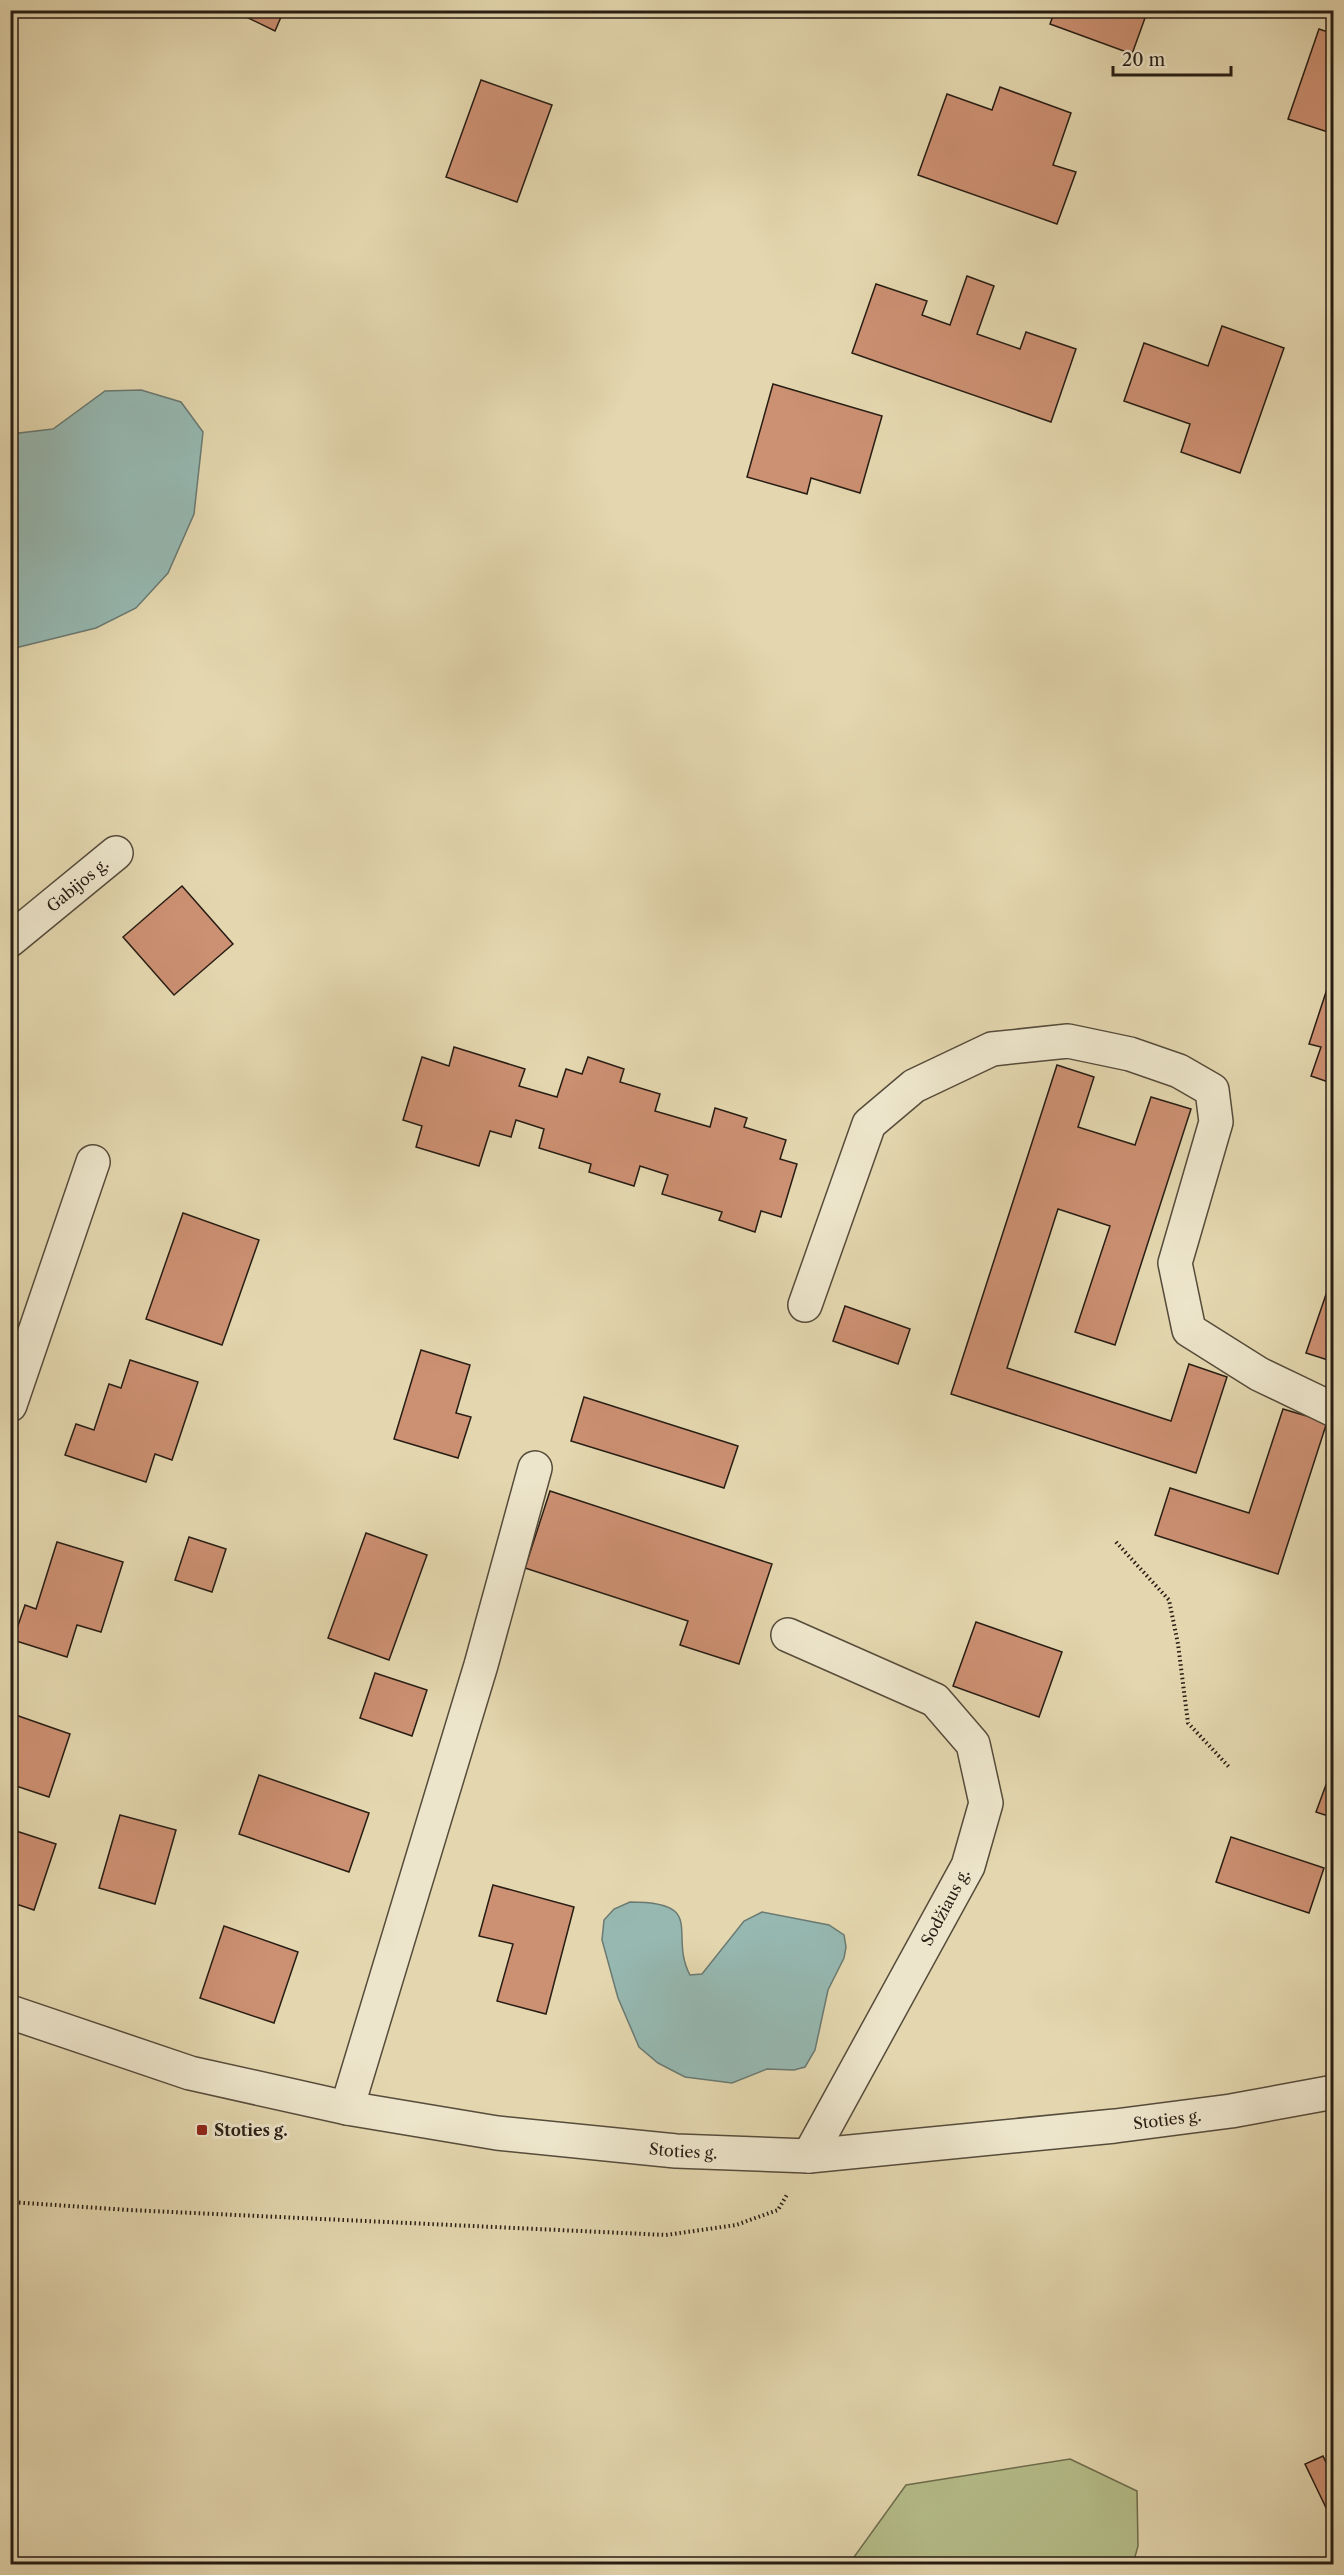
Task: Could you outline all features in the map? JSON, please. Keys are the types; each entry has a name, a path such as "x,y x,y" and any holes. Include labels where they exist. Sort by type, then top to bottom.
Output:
{"street":[{"name":"Gabijos g.","path":"10,940 116,853"},
{"path":"805,1305 869,1124 914,1086 992,1049 1068,1041 1130,1054 1179,1071 1212,1090 1216,1122 1175,1263 1189,1330 1259,1374 1334,1410"},
{"path":"10,1405 93,1162"},
{"path":"347,2108 481,1665 535,1468"},
{"name":"Sodžiaus g.","path":"788,1635 934,1700 974,1744 986,1803 968,1866 809,2156"},
{"name":"Stoties g.","path":"10,2012 190,2073 347,2108 497,2133 676,2151 809,2156 1126,2125 1231,2111 1334,2092"}],"path":[{"path":"1116,1542 1169,1600 1178,1644 1188,1723 1230,1768"},
{"path":"10,2202 129,2210 666,2235 736,2225 778,2210 809,2156"}],"green space":[{"path":"1070,2459 1137,2491 1138,2546 1133,2564 849,2564 906,2485"}],"water":[{"path":"141,390 181,402 203,432 194,514 168,573 136,608 96,628 11,649 11,434 53,429 105,391"},
{"path":"630,1902 654,1903 669,1908 677,1914 681,1923 684,1960 690,1975 702,1974 744,1921 762,1912 829,1925 844,1935 846,1947 844,1958 828,1990 815,2050 805,2067 794,2070 767,2069 732,2083 685,2077 658,2063 639,2047 618,1998 602,1940 604,1920 614,1909"}],"building":[{"path":"232,10 284,10 275,31"},
{"path":"1055,10 1137,10 1136,15 1145,18 1132,54 1050,24"},
{"path":"1319,29 1334,34 1334,134 1288,119"},
{"path":"481,80 552,105 517,202 446,177"},
{"path":"1000,87 1071,113 1053,165 1076,172 1057,224 918,175 947,94 992,110"},
{"path":"967,276 994,286 977,334 1020,349 1026,332 1076,349 1051,422 852,353 876,284 927,301 922,315 950,325"},
{"path":"1222,326 1284,348 1240,473 1181,452 1190,424 1124,401 1144,343 1208,366"},
{"path":"773,384 882,416 860,493 811,478 807,494 747,477"},
{"path":"182,886 233,944 174,995 123,937"},
{"path":"1328,986 1334,988 1334,1084 1311,1076 1321,1047 1309,1044"},
{"path":"454,1047 525,1069 519,1086 557,1097 566,1069 582,1074 588,1057 624,1069 620,1082 660,1094 655,1111 710,1127 715,1108 747,1118 744,1127 786,1140 780,1159 797,1164 781,1217 761,1211 755,1232 719,1220 722,1212 662,1194 668,1175 640,1166 634,1186 589,1172 591,1164 539,1148 544,1129 516,1120 511,1137 490,1131 479,1166 416,1147 422,1126 403,1120 422,1057 449,1066"},
{"path":"1057,1065 1094,1077 1078,1127 1135,1145 1151,1097 1191,1109 1115,1345 1075,1332 1110,1226 1058,1209 1007,1368 1171,1421 1189,1364 1227,1377 1196,1473 951,1394"},
{"path":"183,1213 259,1240 222,1345 146,1319"},
{"path":"1334,1271 1334,1362 1306,1353"},
{"path":"845,1306 910,1329 898,1364 833,1341"},
{"path":"421,1350 470,1365 456,1413 471,1417 458,1458 394,1439"},
{"path":"130,1360 198,1382 172,1460 155,1454 146,1482 65,1455 76,1424 94,1430 109,1384 121,1388"},
{"path":"584,1397 738,1446 724,1488 571,1441"},
{"path":"1283,1409 1327,1422 1278,1574 1155,1535 1170,1488 1249,1513"},
{"path":"550,1491 772,1564 739,1664 680,1645 688,1621 525,1568"},
{"path":"366,1533 427,1555 389,1660 328,1638"},
{"path":"189,1537 226,1549 212,1592 175,1580"},
{"path":"57,1542 123,1562 101,1632 77,1625 67,1657 13,1640 25,1605 36,1609"},
{"path":"976,1622 1062,1652 1039,1717 953,1686"},
{"path":"375,1673 427,1690 412,1736 360,1718"},
{"path":"10,1713 70,1734 49,1797 10,1784"},
{"path":"1334,1763 1334,1818 1316,1812"},
{"path":"259,1775 369,1813 349,1872 239,1834"},
{"path":"120,1815 176,1830 155,1904 99,1888"},
{"path":"10,1829 56,1844 34,1910 10,1902"},
{"path":"1231,1837 1324,1868 1309,1913 1216,1882"},
{"path":"493,1885 574,1907 546,2014 497,2001 513,1944 479,1936"},
{"path":"224,1926 298,1952 274,2023 200,1998"},
{"path":"1323,2456 1334,2479 1334,2514 1330,2516 1305,2464"}],"place":[{"name":"Stoties g.","path":"202,2130"}]}
